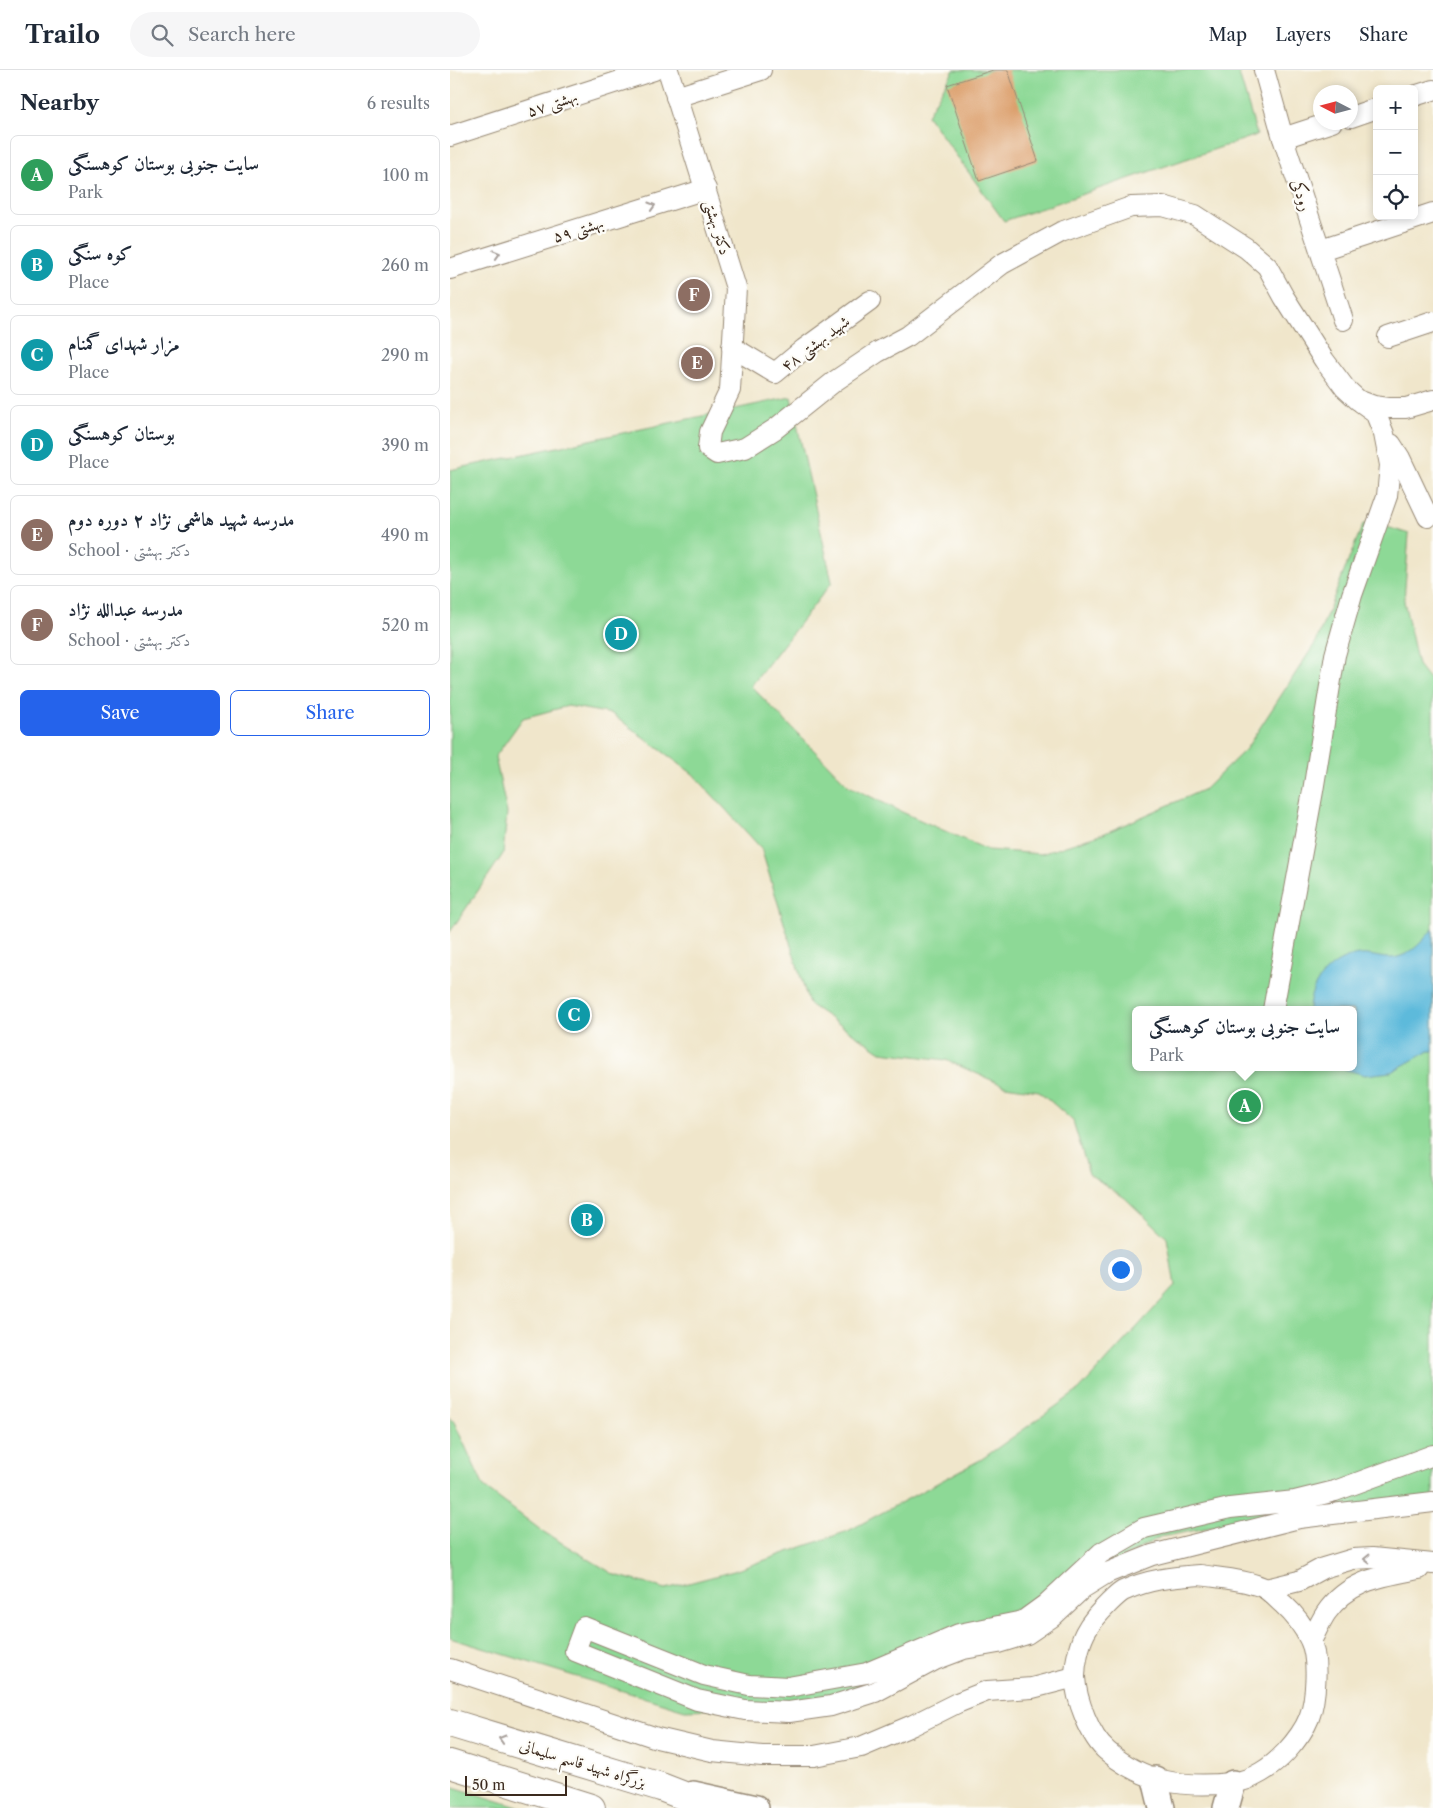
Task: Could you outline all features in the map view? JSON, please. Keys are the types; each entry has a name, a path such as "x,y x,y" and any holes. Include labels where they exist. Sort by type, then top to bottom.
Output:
{"highway":[{"name":"بزرگراه شهید قاسم سلیمانی","path":"450,1723 661,1787 715,1808"},
{"path":"450,1764 591,1808"}],"main road":[{"path":"1154,1780 1162,1808"},
{"path":"1226,1808 1233,1783"},
{"path":"661,1787 756,1808"}],"street":[{"name":"دکتر بهشتی","path":"666,70 706,189 736,288 730,390 710,432 708,448 717,454 745,448 774,429 835,381 878,352 908,336 1002,264 1061,232 1131,207 1163,206 1195,216 1246,248 1266,266 1324,360 1345,388 1358,400"},
{"name":"بهشتی ۵۷","path":"450,136 666,70"},
{"path":"676,97 761,70"},
{"name":"رودکی","path":"1264,70 1283,138 1343,320"},
{"path":"1418,95 1433,90"},
{"path":"1358,114 1373,109"},
{"path":"1283,138 1313,128"},
{"name":"بهشتی ۵۹","path":"450,269 706,189"},
{"path":"1320,250 1433,214"},
{"name":"شهید بهشتی ۴۸","path":"732,347 775,373 804,349 870,301"},
{"path":"1388,337 1433,322"},
{"path":"1358,400 1388,403 1406,402 1433,390"},
{"path":"1358,400 1374,406 1388,408 1406,408 1433,400"},
{"path":"1358,400 1375,412 1384,434 1400,458 1428,516"},
{"path":"1274,1006 1313,791 1335,654 1352,595 1387,496 1390,466 1384,434"},
{"path":"1433,1455 1335,1491 1295,1501 1230,1508 1144,1528 1100,1553 1045,1605 1023,1621 959,1634 867,1673 788,1687 749,1684 704,1675 584,1627 575,1651 696,1700 745,1710 780,1712 831,1706 875,1692 935,1660 964,1649 1027,1634 1052,1617 1083,1588 1107,1573 1152,1555 1299,1518 1433,1502"},
{"path":"1266,1589 1299,1581 1323,1568 1353,1559 1372,1558 1433,1566"},
{"path":"1311,1641 1326,1613 1345,1593 1377,1577 1433,1566"},
{"path":"1200,1575 1239,1580 1266,1589 1291,1611 1311,1641 1315,1669 1315,1696 1309,1718 1298,1739 1279,1760 1261,1773 1233,1783 1188,1785 1154,1780 1128,1767 1105,1750 1091,1731 1083,1713 1075,1677 1077,1656 1085,1633 1098,1613 1121,1592 1159,1578 1200,1575"},
{"path":"450,1669 657,1738 712,1751 762,1756 814,1756 861,1747 987,1691 1032,1688 1075,1677"}],"green space":[{"path":"954,70 1238,70 1257,135 1004,221 927,115"},
{"path":"791,397 832,582 751,686 849,786 988,850 1041,854 1103,834 1205,789 1246,749 1316,642 1363,524 1387,527 1409,534 1404,601 1418,665 1433,684 1433,1509 1255,1519 1160,1537 1092,1575 886,1680 803,1706 685,1710 450,1638 450,1417 484,1487 542,1531 615,1575 666,1589 734,1571 848,1531 982,1459 1079,1390 1175,1286 1167,1238 1125,1198 1089,1174 1073,1121 1039,1091 1005,1086 946,1060 881,1052 809,1004 761,848 693,774 612,714 568,706 523,718 495,757 507,813 503,854 450,932 450,470"},
{"path":"450,1786 521,1808 450,1808"}],"water":[{"path":"1433,929 1433,1051 1429,1051 1391,1072 1365,1075 1351,1071 1357,1071 1357,1006 1309,1006 1313,990 1331,967 1349,957 1364,955 1395,958 1406,954 1418,945"}],"building":[{"path":"993,70 1008,70 1038,161 979,181 947,85"}],"place":[{"name":"مدرسه عبدالله نژاد","path":"694,295"},
{"name":"مدرسه شهید هاشمی نژاد ۲ دوره دوم","path":"697,363"},
{"name":"بوستان کوهسنگی","path":"621,634"},
{"name":"مزار شهدای گمنام","path":"574,1015"},
{"name":"سایت جنوبی بوستان کوهسنگی","path":"1245,1106"},
{"name":"کوه سنگی","path":"587,1220"}]}
